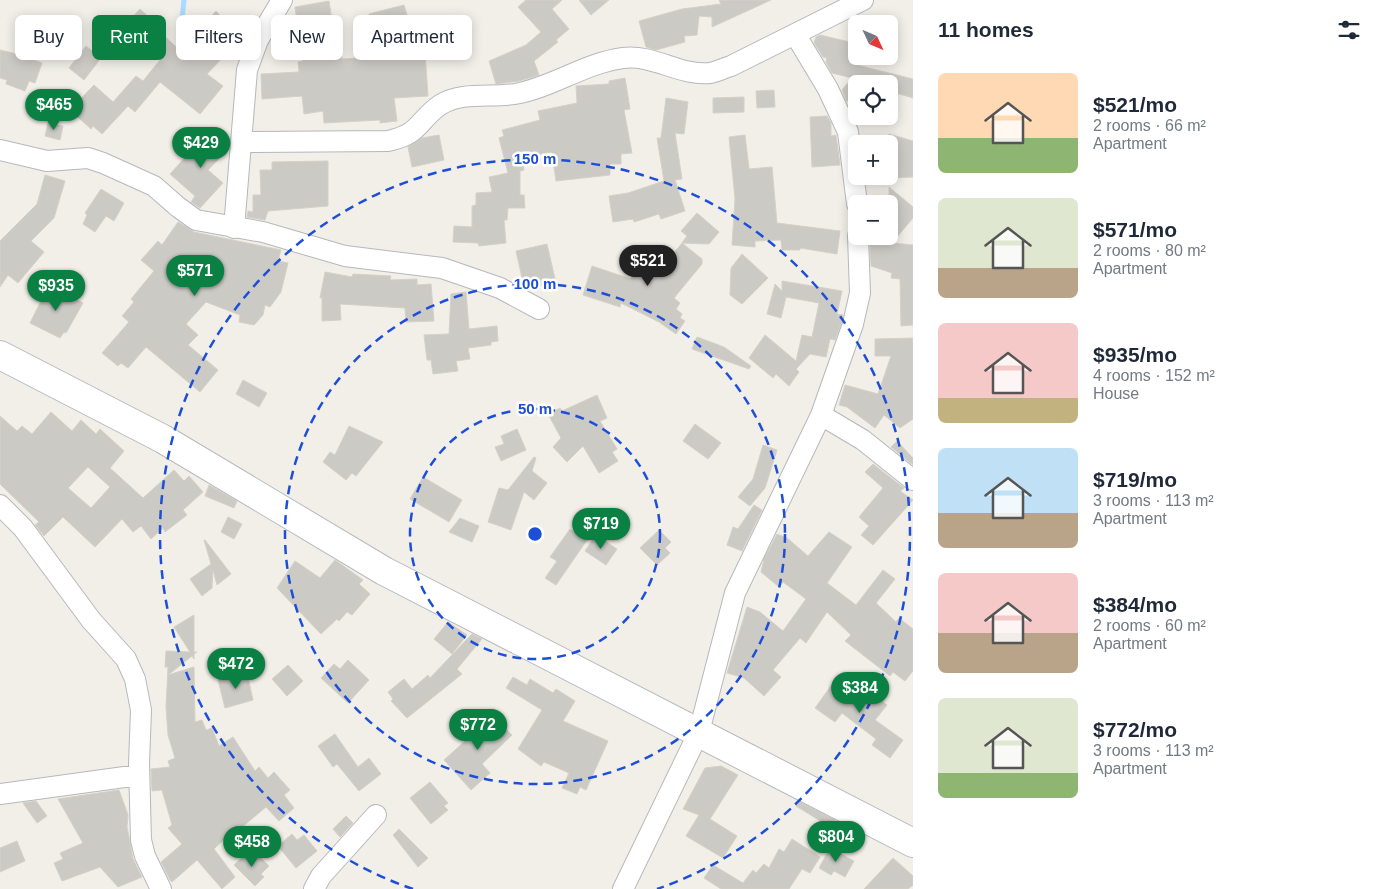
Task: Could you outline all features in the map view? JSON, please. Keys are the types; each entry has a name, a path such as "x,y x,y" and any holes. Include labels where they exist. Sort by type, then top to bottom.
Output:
{"street":[{"path":"234,228 247,70 258,40 282,0"},
{"path":"242,142 388,141 405,137 421,125 440,105 460,97 513,94 541,88 572,72 624,58 649,60 693,72 710,73 731,66 795,34 832,6 863,0"},
{"path":"795,34 828,89 848,132 855,195"},
{"path":"0,150 47,161 88,158 154,186 196,220 262,232 345,256 442,268 500,288 539,309"},
{"path":"623,889 699,732 735,593 821,416 853,324 860,292 858,245"},
{"path":"0,356 163,438 384,572 528,648 699,732 913,843"},
{"path":"821,416 864,440 913,480"},
{"path":"0,505 23,528 91,620 126,659 135,679 141,710 139,775 141,840 144,856 161,889"},
{"path":"0,794 139,775"},
{"path":"314,889 321,876 376,815"}],"building":[{"path":"526,0 562,0 552,9 569,29 556,40 558,42 534,61 539,75 519,81 496,84 489,61 526,45 541,32 518,7"},
{"path":"579,0 609,0 591,15"},
{"path":"719,0 771,0 712,27 712,17 699,16 697,35 684,36 685,42 656,50 646,47 639,21 682,9 721,4"},
{"path":"329,1 331,15 296,15 295,7"},
{"path":"404,5 407,15 369,14"},
{"path":"140,9 147,15 135,15"},
{"path":"216,11 220,15 212,15"},
{"path":"820,35 848,42 848,65 857,65 897,75 848,75 848,77 832,73 826,62 827,58 823,57 814,43 816,37"},
{"path":"166,38 176,47 176,60 220,60 207,74 223,86 200,114 160,82 135,112 128,106 102,134 93,126 91,129 70,110 94,85 113,102 136,76 143,81 160,60 166,60"},
{"path":"86,46 92,51 92,60 99,60 84,80 69,68 75,60 82,60 82,51"},
{"path":"0,50 15,54 15,60 34,60 42,63 35,83 29,81 25,91 6,84 7,80 0,78"},
{"path":"353,58 353,60 426,60 428,96 394,98 397,121 380,123 380,120 324,123 323,111 304,114 302,96 262,99 261,74 299,72 298,62"},
{"path":"898,75 913,79 913,98 898,94"},
{"path":"625,78 630,109 624,110 632,153 621,154 621,164 610,164 610,175 556,181 552,152 522,158 524,170 520,171 520,195 524,195 525,208 508,208 507,220 504,220 506,243 479,246 478,243 453,242 454,226 472,227 472,206 476,205 476,193 492,192 489,177 508,173 499,138 504,136 502,130 540,120 538,111 577,103 576,86 609,84 609,81"},
{"path":"848,83 848,102 846,100 842,90"},
{"path":"774,90 775,107 757,108 756,91"},
{"path":"744,97 744,112 713,113 713,98"},
{"path":"666,98 688,102 684,134 675,133 682,179 675,180 685,211 661,219 659,214 634,222 633,219 613,222 609,196 628,193 664,181 657,138 661,138"},
{"path":"827,116 831,123 831,136 836,135 840,165 812,167 810,117"},
{"path":"48,123 63,126 60,140 45,136"},
{"path":"209,131 228,149 208,170 223,183 200,208 191,202 195,196 170,174"},
{"path":"439,135 444,160 412,167 408,147 422,138"},
{"path":"745,135 749,169 772,167 777,223 840,231 837,254 800,248 800,250 782,250 781,240 755,241 755,247 732,245 735,199 729,137"},
{"path":"898,137 913,141 913,177 898,178"},
{"path":"328,161 328,206 268,211 265,220 247,217 248,211 253,212 253,195 261,195 260,170 272,170 272,162"},
{"path":"45,175 65,181 54,218 31,241 44,252 18,283 8,275 0,287 0,241 37,204"},
{"path":"889,187 913,207 913,218 898,236 898,195 889,195"},
{"path":"101,189 124,203 114,221 106,216 95,232 83,224 87,215 85,213"},
{"path":"697,213 719,232 709,244 682,243 687,236 681,231"},
{"path":"178,222 194,232 281,250 278,261 288,263 281,292 270,307 265,305 263,315 254,325 239,322 240,315 206,302 186,324 198,335 188,345 218,370 200,392 146,347 128,368 121,363 118,366 102,353 129,322 122,316 134,302 131,299 154,271 141,260 158,241 162,245"},
{"path":"682,243 702,259 702,264 674,298 680,303 676,309 682,314 680,318 685,321 676,334 659,322 621,303 620,307 583,295 592,266 631,279 639,259 649,262 650,259 664,265"},
{"path":"547,244 556,283 528,289 524,287 516,251"},
{"path":"870,245 913,245 913,325 901,326 900,279 891,278 892,273 871,266"},
{"path":"742,254 768,278 742,304 730,295 731,268"},
{"path":"325,272 352,277 353,274 391,276 390,280 417,279 417,285 431,284 434,321 406,322 405,308 340,304 341,320 322,321 322,298 320,298"},
{"path":"782,281 842,291 837,314 843,315 842,321 835,340 830,339 826,357 810,354 796,369 799,372 789,386 776,374 773,378 749,358 765,335 796,361 802,335 812,337 819,303 786,297 781,318 767,314 775,284 782,291"},
{"path":"53,286 83,303 66,333 64,332 60,338 30,323 47,289 50,291"},
{"path":"466,292 469,329 497,326 498,341 491,342 491,345 468,348 470,359 456,361 458,371 433,374 431,360 427,360 424,335 449,334 451,294"},
{"path":"697,337 724,347 751,366 749,369 692,349"},
{"path":"913,338 913,419 900,428 884,415 875,428 847,407 839,405 845,385 878,394 891,356 875,356 875,339"},
{"path":"243,380 267,393 259,407 236,394"},
{"path":"597,395 607,418 600,421 617,449 612,452 618,461 599,473 583,446 567,462 553,447 561,438 548,414 560,408 562,411"},
{"path":"51,412 72,431 81,420 96,434 100,429 124,451 110,468 143,498 174,470 184,481 189,476 203,492 183,510 187,515 165,532 163,528 151,539 141,526 133,532 122,519 95,547 63,517 44,536 35,525 39,522 0,484 0,416 17,431 22,426 32,434","holes":["88,467 110,487 91,508 68,488"]},
{"path":"695,424 721,443 708,459 683,441"},
{"path":"349,426 383,442 356,476 352,473 346,480 323,462 330,452 335,455"},
{"path":"517,429 526,450 501,461 495,447 504,444 501,436"},
{"path":"897,441 913,458 913,465 891,447"},
{"path":"763,445 777,450 765,488 750,506 738,497 753,479"},
{"path":"534,457 536,458 532,471 547,483 534,500 524,492 511,530 488,522 499,488 508,490"},
{"path":"873,464 904,488 900,491 913,500 873,545 861,535 869,526 859,517 883,488 865,472"},
{"path":"423,477 462,500 449,522 410,499"},
{"path":"209,485 237,501 234,508 205,496"},
{"path":"754,505 762,510 742,551 727,545 733,527 738,529"},
{"path":"228,517 242,524 234,539 221,532"},
{"path":"460,518 479,526 472,542 449,532"},
{"path":"570,529 587,540 556,585 545,578 557,561 550,557"},
{"path":"659,530 671,542 665,548 670,553 657,565 640,548"},
{"path":"829,532 852,547 827,583 856,605 883,570 895,579 876,603 896,622 899,618 913,629 913,671 905,681 893,672 890,676 845,641 851,635 827,612 806,643 800,638 773,670 781,677 764,696 744,678 727,673 747,607 760,612 783,631 806,599 783,582 779,587 761,572 764,559 777,534 787,538 808,556"},
{"path":"596,535 617,549 606,565 585,551"},
{"path":"204,540 231,574 217,585 213,570 212,588 202,596 190,579 211,564"},
{"path":"335,560 363,580 359,584 370,594 352,615 347,612 339,621 337,619 321,634 277,588 295,561 320,578"},
{"path":"194,615 194,652 197,652 194,654 194,659 192,656 168,675 194,667 195,722 202,720 206,730 212,728 219,746 233,737 255,771 259,767 268,778 274,772 290,790 284,795 294,808 279,821 266,807 241,828 239,825 214,849 235,877 222,889 197,860 172,882 170,880 161,862 182,844 168,828 172,825 162,790 152,791 151,769 170,767 168,761 175,758 168,735 166,707 168,667 165,667 166,651 190,652 174,627"},
{"path":"448,622 467,635 452,654 434,639"},
{"path":"472,634 482,639 457,669 462,674 407,718 391,701 393,699 388,692 404,679 412,689 428,675 430,678"},
{"path":"348,660 369,680 348,703 321,678 334,664 340,669"},
{"path":"288,665 303,681 287,696 272,679"},
{"path":"247,673 253,700 225,708 218,680"},
{"path":"513,677 527,685 530,679 553,693 556,689 575,701 563,721 608,741 586,790 580,787 577,794 562,788 569,773 544,762 541,766 518,749 542,710 506,688"},
{"path":"836,679 862,698 868,690 887,705 875,720 903,740 890,758 872,745 876,739 842,713 835,722 815,708"},
{"path":"489,712 512,735 482,764 490,773 471,790 444,760 475,732 472,729"},
{"path":"335,734 358,767 369,758 381,774 359,791 337,764 333,767 318,746"},
{"path":"721,766 738,775 710,819 737,836 723,858 686,836 699,815 683,809 705,768"},
{"path":"430,782 448,803 444,806 448,810 431,824 410,798"},
{"path":"119,790 128,815 127,827 133,859 142,877 118,887 100,867 62,881 54,863 63,859 60,853 83,843 58,799"},
{"path":"36,801 47,816 37,823 23,803"},
{"path":"800,802 835,820 830,827 796,806"},
{"path":"346,816 353,823 340,837 333,829"},
{"path":"399,829 428,858 418,867 393,835"},
{"path":"292,834 297,840 304,835 317,851 296,868 278,846"},
{"path":"792,839 820,857 810,873 802,869 789,889 721,889 704,878 713,865 743,883 753,870 756,873 764,864 769,868 779,849 784,852"},
{"path":"17,841 25,861 0,872 0,848"},
{"path":"830,848 854,861 845,877 834,871 831,875 819,868"},
{"path":"255,852 269,866 261,874 264,877 255,886 234,865 247,853 250,857"},
{"path":"893,858 913,876 913,885 908,889 864,889"}],"waterway":[{"path":"182,15 184,0"}]}
